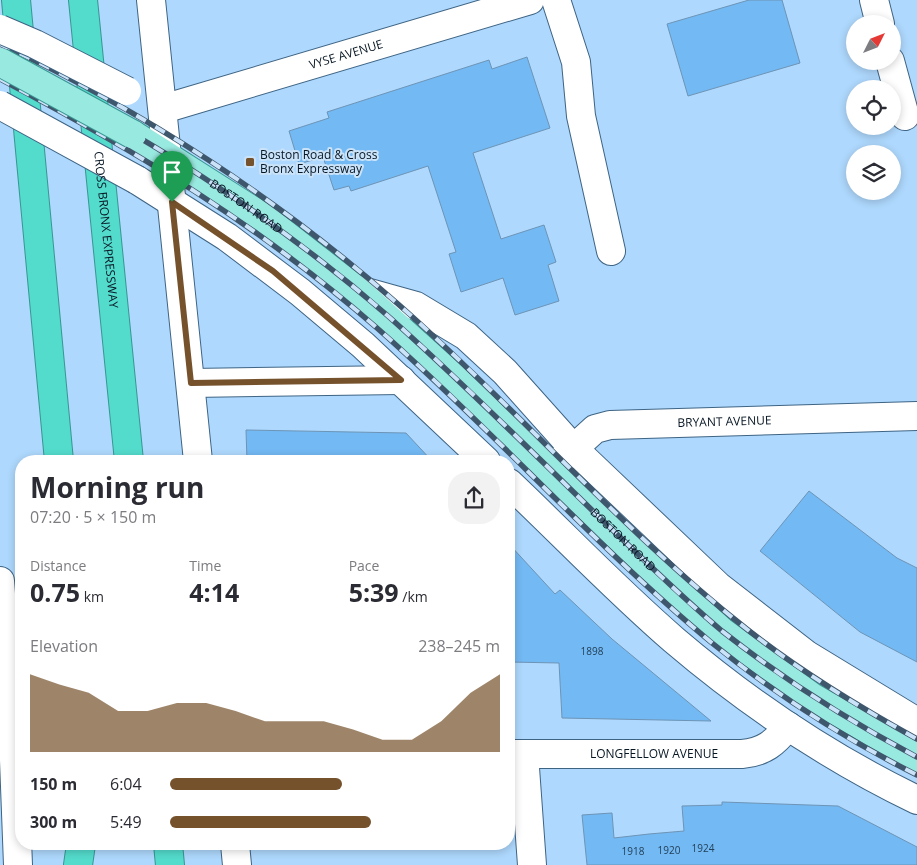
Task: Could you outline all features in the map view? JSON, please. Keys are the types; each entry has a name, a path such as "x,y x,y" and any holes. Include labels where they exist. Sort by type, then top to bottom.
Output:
{"highway":[{"path":"16,0 58,455"},
{"name":"CROSS BRONX EXPRESSWAY","path":"83,0 128,455"},
{"path":"78,865 80,850"},
{"path":"94,850 96,865"},
{"path":"169,850 170,865"}],"main road":[{"name":"BOSTON ROAD","path":"0,62 132,134 264,218 355,289 421,347 649,566 721,630 812,697 917,758"}],"street":[{"path":"151,0 197,455"},
{"name":"VYSE AVENUE","path":"163,109 530,0"},
{"path":"556,0 576,62 581,116 610,251"},
{"path":"874,0 878,15"},
{"path":"0,29 60,56 163,109"},
{"path":"892,70 905,116"},
{"path":"0,105 137,180 273,271 401,380 480,455"},
{"name":"BOSTON ROAD","path":"355,289 416,306 449,324 504,372 573,448 670,543 741,606 807,655 917,722"},
{"path":"191,383 401,380"},
{"name":"BRYANT AVENUE","path":"550,470 595,429 610,425 917,416"},
{"path":"485,455 507,428"},
{"path":"515,489 673,639 721,678 788,726 843,760 917,800"},
{"path":"0,581 7,762 15,837"},
{"name":"LONGFELLOW AVENUE","path":"516,754 742,754 758,752 770,746 788,726"},
{"path":"516,754 532,865"},
{"path":"16,850 18,865"},
{"path":"236,850 237,865"}],"building":[{"path":"749,0 782,0 800,63 688,96 667,24"},
{"path":"527,57 550,128 473,153 501,239 544,225 556,262 548,265 559,301 515,315 503,278 461,292 449,254 456,252 428,166 351,191 349,186 334,190 323,157 299,164 289,131 329,118 327,112 489,60 492,69"},
{"path":"246,430 406,433 426,455 247,455"},
{"path":"809,491 897,558 917,568 917,662 860,632 760,551"},
{"path":"515,551 555,594 560,590 612,639 711,721 562,718 559,663 515,662"},
{"path":"722,802 838,806 917,847 917,865 587,865 582,815 612,813 614,838 684,831 682,806 722,805"}],"railway":[{"path":"0,44 53,70 157,128 258,193 306,229 353,266 441,343 605,503 689,581 733,618 777,652 822,683 917,739"},
{"path":"0,61 103,116 202,176 297,243 343,278 415,340 659,575 722,631 817,699 917,757"},
{"path":"0,79 101,134 149,163 196,192 288,256 377,328 511,455"},
{"path":"515,459 626,567 736,662 811,715 917,775"}],"place":[{"name":"Boston Road & Cross Bronx Expressway","path":"250,162"}],"route":[{"path":"172,202 273,271 363,345 401,380 191,383 172,202"}]}
